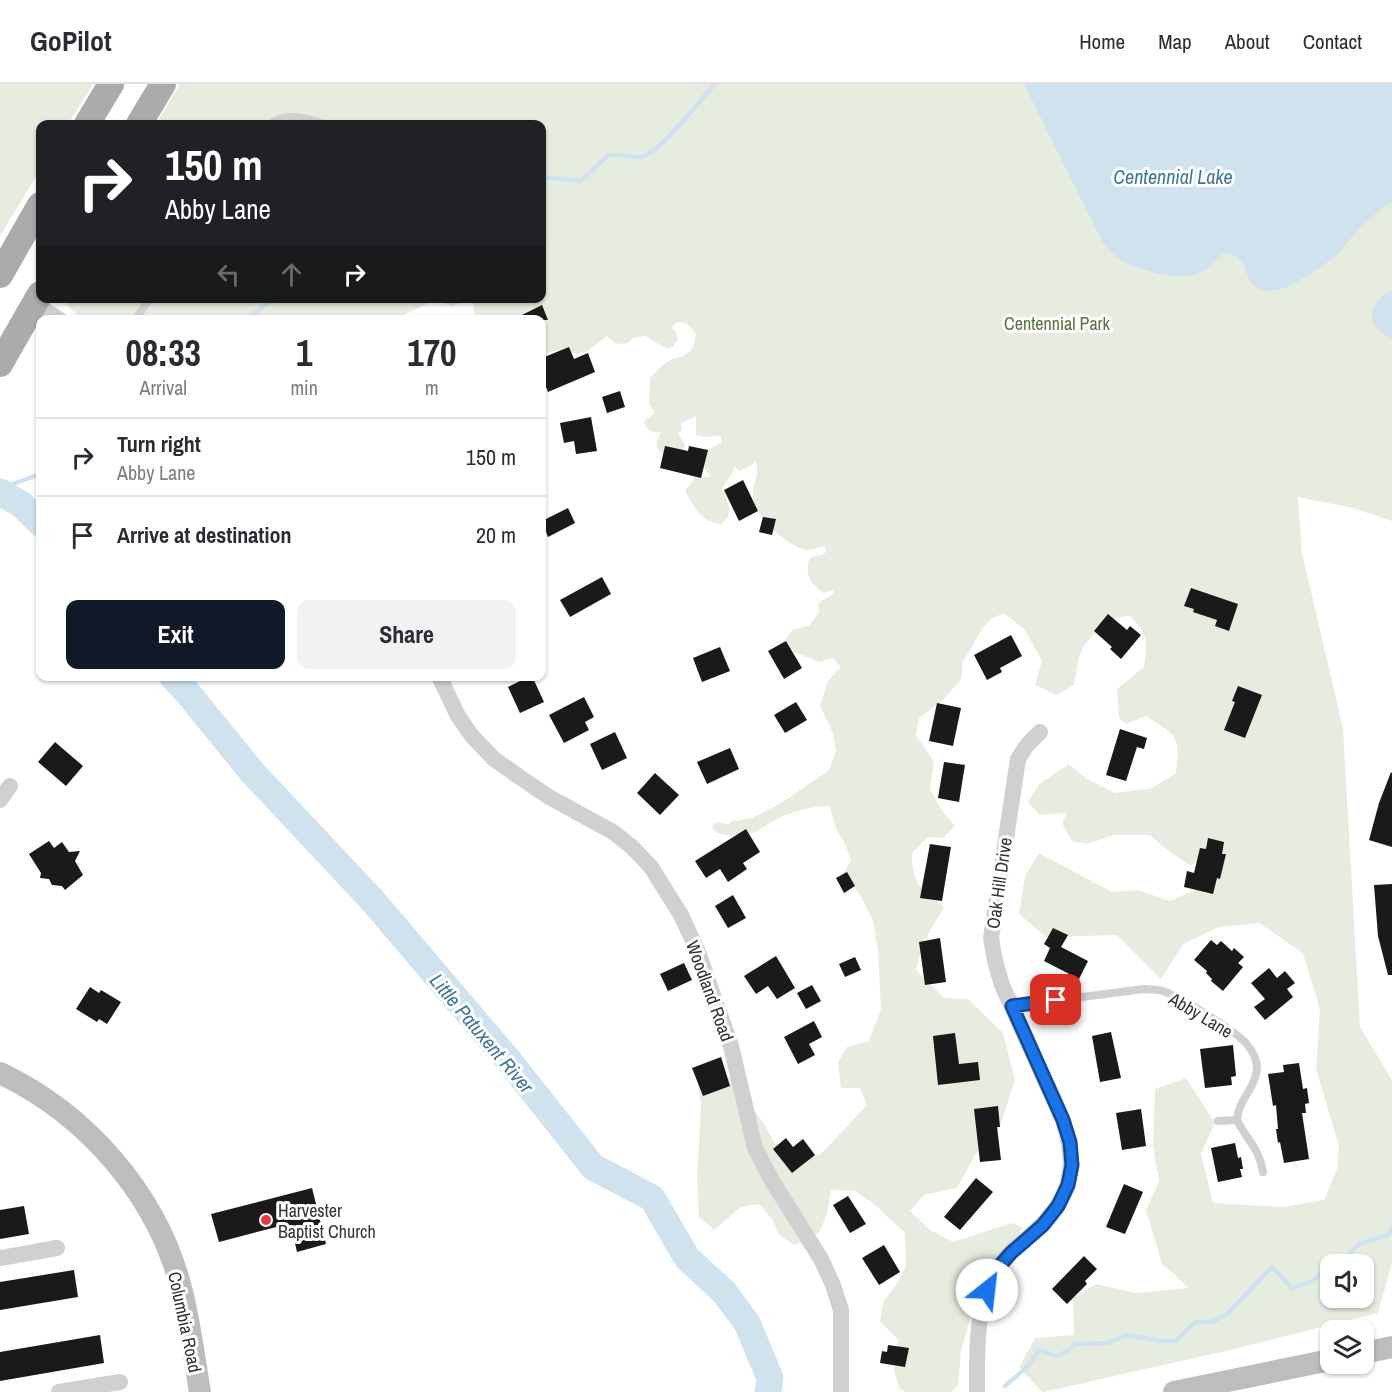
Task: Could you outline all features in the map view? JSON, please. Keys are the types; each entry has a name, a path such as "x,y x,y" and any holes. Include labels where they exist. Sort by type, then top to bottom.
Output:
{"main road":[{"path":"89,120 111,84"},
{"path":"141,120 163,84"},
{"path":"0,275 36,212"},
{"path":"0,364 36,302"}],"street":[{"path":"42,303 55,315"},
{"name":"Woodland Road","path":"441,681 458,716 479,744 494,759 549,797 613,832 632,847 651,867 681,915 698,952 731,1046 755,1148 833,1285 841,1310 841,1392"},
{"name":"Oak Hill Drive","path":"977,1392 977,1351 981,1315 987,1290 997,1269 1011,1253 1043,1225 1058,1206 1068,1185 1072,1165 1070,1142 1063,1120 1002,985 991,938 1018,759 1026,744 1040,732"},
{"path":"0,800 10,786"},
{"name":"Columbia Road","path":"0,1073 51,1102 73,1119 97,1141 140,1197 164,1242 181,1286 200,1392"},
{"path":"0,1258 57,1248"},
{"path":"1374,1351 1392,1347"},
{"path":"1174,1392 1320,1362"},
{"path":"59,1392 120,1382"}],"lane":[{"path":"281,120 299,117 309,120"},
{"name":"Abby Lane","path":"1012,1006 1144,989 1160,990 1174,996 1231,1031 1246,1044 1253,1054 1257,1066 1256,1077 1241,1102 1237,1120"},
{"path":"1218,1121 1237,1120 1244,1134 1256,1147 1263,1172"}],"green space":[{"path":"0,84 93,84 70,120 36,120 36,177 0,236"},
{"name":"Centennial Park","path":"180,84 1392,84 1392,521 1353,508 1298,497 1302,553 1343,728 1360,1027 1392,1080 1392,1263 1378,1313 1350,1320 1320,1320 1320,1328 1044,1392 1019,1367 1035,1338 1074,1335 1073,1298 1096,1284 1136,1293 1189,1288 1162,1264 1146,1210 1159,1181 1153,1146 1155,1089 1186,1078 1215,1123 1201,1154 1213,1203 1283,1207 1324,1200 1337,1169 1339,1146 1316,1069 1320,1010 1303,953 1259,923 1219,927 1183,944 1161,979 1117,935 1046,937 1019,914 1025,876 1039,853 1112,892 1138,890 1169,901 1196,890 1206,860 1189,865 1150,835 1114,835 1087,844 1072,841 1062,823 1067,813 1040,815 1028,802 1039,784 1069,764 1087,779 1115,793 1152,788 1176,773 1178,751 1171,733 1146,716 1126,724 1119,718 1117,689 1144,667 1146,651 1143,633 1129,615 1108,620 1084,645 1074,685 1057,695 1035,685 1042,661 1025,630 1004,613 991,619 982,629 963,662 961,679 945,698 919,718 916,735 934,762 930,789 940,808 955,826 943,838 928,837 912,853 916,880 944,907 923,943 916,970 944,998 968,999 1003,1033 1015,1080 999,1129 977,1152 957,1188 924,1195 910,1211 930,1230 953,1242 1011,1223 1023,1227 1016,1239 998,1258 976,1293 961,1351 958,1385 951,1392 905,1392 900,1389 894,1371 898,1339 880,1322 883,1302 898,1282 906,1266 905,1233 874,1204 855,1191 831,1190 827,1214 819,1233 794,1245 778,1234 773,1220 759,1204 741,1207 714,1230 699,1217 697,1178 701,1104 698,1085 714,1068 734,1080 764,1124 778,1150 793,1161 821,1154 867,1105 860,1088 841,1088 838,1062 847,1047 869,1041 881,1009 878,951 873,921 861,897 844,872 851,861 829,806 790,813 743,836 720,834 712,826 717,822 729,825 732,821 752,818 783,802 829,770 836,751 833,733 820,706 828,681 841,667 833,658 819,662 794,652 786,639 793,629 809,626 819,612 818,604 834,593 833,590 823,593 813,584 808,574 809,559 824,554 825,546 811,550 802,549 779,535 764,520 753,496 757,474 755,460 753,464 740,471 735,467 722,488 729,507 728,517 721,525 708,520 699,513 685,491 697,476 711,477 705,469 703,458 707,450 721,443 721,436 696,435 696,416 681,423 682,430 678,434 685,445 680,455 671,459 659,451 657,440 662,431 651,431 646,427 644,421 655,413 649,404 650,378 664,364 688,353 691,349 696,334 686,324 681,322 674,324 672,328 678,340 673,347 667,349 645,336 633,338 628,343 616,344 607,336 588,351 577,354 560,350 546,354 546,315 476,315 473,310 474,306 472,303 546,303 546,120 158,120"},
{"path":"67,303 429,303 404,315 77,315"},
{"path":"443,303 460,303 451,306"}],"water":[{"name":"Centennial Lake","path":"1024,84 1392,84 1392,203 1383,207 1359,229 1336,256 1288,287 1265,292 1250,282 1244,265 1237,256 1224,253 1206,269 1194,275 1164,275 1141,269 1114,255 1102,241"},
{"path":"1392,291 1392,340 1374,326 1371,312 1382,296"}],"building":[{"path":"542,305 546,315 522,315"},
{"path":"569,347 574,359 588,353 595,372 548,392 546,356"},
{"path":"620,391 625,407 607,413 602,397"},
{"path":"591,417 597,451 576,454 574,441 564,443 560,423"},
{"path":"665,446 688,451 689,446 708,450 701,478 660,468"},
{"path":"743,480 758,511 739,521 724,490"},
{"path":"568,508 575,523 548,537 546,519"},
{"path":"763,517 776,519 772,535 759,532"},
{"path":"602,577 611,594 570,617 560,600"},
{"path":"1191,588 1238,604 1229,631 1215,626 1217,620 1193,612 1194,609 1184,606"},
{"path":"1108,614 1127,630 1130,626 1141,635 1121,659 1110,649 1112,647 1094,631"},
{"path":"1011,635 1022,656 1000,668 1002,672 987,680 974,655"},
{"path":"786,641 802,668 784,679 768,651"},
{"path":"720,647 730,671 702,682 693,658"},
{"path":"520,681 534,681 544,702 520,713 508,687"},
{"path":"1238,686 1262,695 1245,738 1224,730 1235,702 1232,701"},
{"path":"584,697 594,717 585,722 589,730 564,743 549,715"},
{"path":"796,702 807,720 785,733 774,715"},
{"path":"937,703 961,708 953,746 929,741"},
{"path":"1120,729 1147,738 1144,749 1137,747 1126,781 1106,775"},
{"path":"615,732 627,758 602,770 590,744"},
{"path":"55,742 83,766 66,786 38,762"},
{"path":"730,748 739,769 707,784 697,762"},
{"path":"944,762 965,765 959,802 938,798"},
{"path":"1391,772 1392,847 1369,840 1379,803"},
{"path":"655,773 679,795 660,815 637,793"},
{"path":"746,829 760,852 743,863 747,869 728,882 720,869 706,878 695,861"},
{"path":"1208,838 1224,842 1222,854 1226,854 1220,879 1217,878 1213,894 1184,887 1187,871 1194,873 1200,848 1206,849"},
{"path":"49,841 54,848 62,842 69,852 80,851 75,861 83,875 65,890 62,886 52,885 49,879 40,878 41,873 29,854"},
{"path":"930,844 951,847 942,901 920,898"},
{"path":"847,872 855,886 844,893 836,878"},
{"path":"1392,884 1392,975 1388,975 1378,936 1374,885"},
{"path":"733,895 746,918 728,928 715,906"},
{"path":"1053,928 1068,935 1061,947 1088,961 1079,979 1044,961 1050,948 1044,944"},
{"path":"940,938 946,982 925,985 919,942"},
{"path":"1211,940 1217,945 1221,941 1232,951 1234,948 1244,957 1238,963 1243,967 1223,991 1211,981 1207,971 1194,960"},
{"path":"776,956 795,988 777,999 768,986 756,994 744,976"},
{"path":"855,957 861,970 845,977 839,964"},
{"path":"684,963 692,980 668,991 660,974"},
{"path":"1269,968 1277,978 1285,971 1295,983 1287,989 1293,997 1265,1020 1254,1007 1265,999 1251,983"},
{"path":"812,985 821,1001 806,1009 797,993"},
{"path":"90,987 99,993 101,990 121,1002 107,1024 99,1019 97,1022 76,1009"},
{"path":"814,1021 822,1037 809,1044 815,1055 798,1064 784,1037"},
{"path":"1111,1032 1121,1078 1100,1082 1092,1036"},
{"path":"955,1033 959,1064 978,1062 980,1080 938,1085 933,1036"},
{"path":"1233,1045 1236,1076 1231,1077 1232,1085 1205,1088 1200,1049"},
{"path":"721,1057 730,1086 703,1096 692,1068"},
{"path":"1299,1063 1303,1089 1307,1088 1309,1103 1305,1104 1306,1113 1302,1113 1309,1159 1284,1163 1276,1129 1278,1129 1276,1105 1273,1106 1268,1074 1284,1072 1283,1065"},
{"path":"998,1106 1000,1127 997,1127 1001,1160 980,1162 974,1109"},
{"path":"1141,1109 1146,1146 1122,1150 1116,1113"},
{"path":"786,1138 793,1147 803,1139 815,1155 792,1173 773,1149"},
{"path":"1235,1143 1238,1158 1241,1157 1242,1177 1218,1182 1211,1148"},
{"path":"976,1178 993,1192 960,1230 944,1217"},
{"path":"1124,1184 1143,1192 1125,1234 1106,1227"},
{"name":"Harvester Baptist Church","path":"312,1188 326,1244 297,1252 292,1230 286,1232 284,1225 219,1242 211,1214"},
{"path":"848,1196 866,1224 850,1233 833,1205"},
{"path":"24,1206 29,1234 0,1239 0,1210"},
{"path":"884,1245 900,1272 879,1285 862,1258"},
{"path":"1084,1256 1097,1269 1085,1281 1087,1284 1067,1304 1052,1289"},
{"path":"74,1270 78,1297 0,1310 0,1282"},
{"path":"100,1335 104,1363 0,1381 0,1352"},
{"path":"888,1345 909,1348 905,1367 880,1363 882,1351 887,1352"}],"waterway":[{"path":"546,177 581,181 608,155 641,157 649,153 669,136 715,84"},
{"path":"253,315 267,303"},
{"path":"0,485 13,484 36,475"},
{"name":"Little Patuxent River","path":"0,492 21,504 36,519"},
{"name":"Little Patuxent River","path":"177,681 252,772 373,901 510,1062 593,1167 652,1198 687,1258 724,1292 747,1323 770,1378 768,1392"},
{"path":"1349,1254 1359,1244 1388,1235 1392,1228"},
{"path":"1005,1386 1028,1366 1039,1350 1056,1356 1068,1351 1075,1344 1108,1343 1127,1335 1160,1341 1176,1341 1195,1322 1212,1322 1227,1314 1272,1267 1292,1288 1313,1281 1320,1275"}],"place":[{"name":"Harvester Baptist Church","path":"266,1220"}],"route":[{"path":"987,1290 997,1269 1011,1253 1043,1225 1058,1206 1068,1185 1072,1165 1070,1142 1063,1120 1012,1006 1056,1000"}]}
